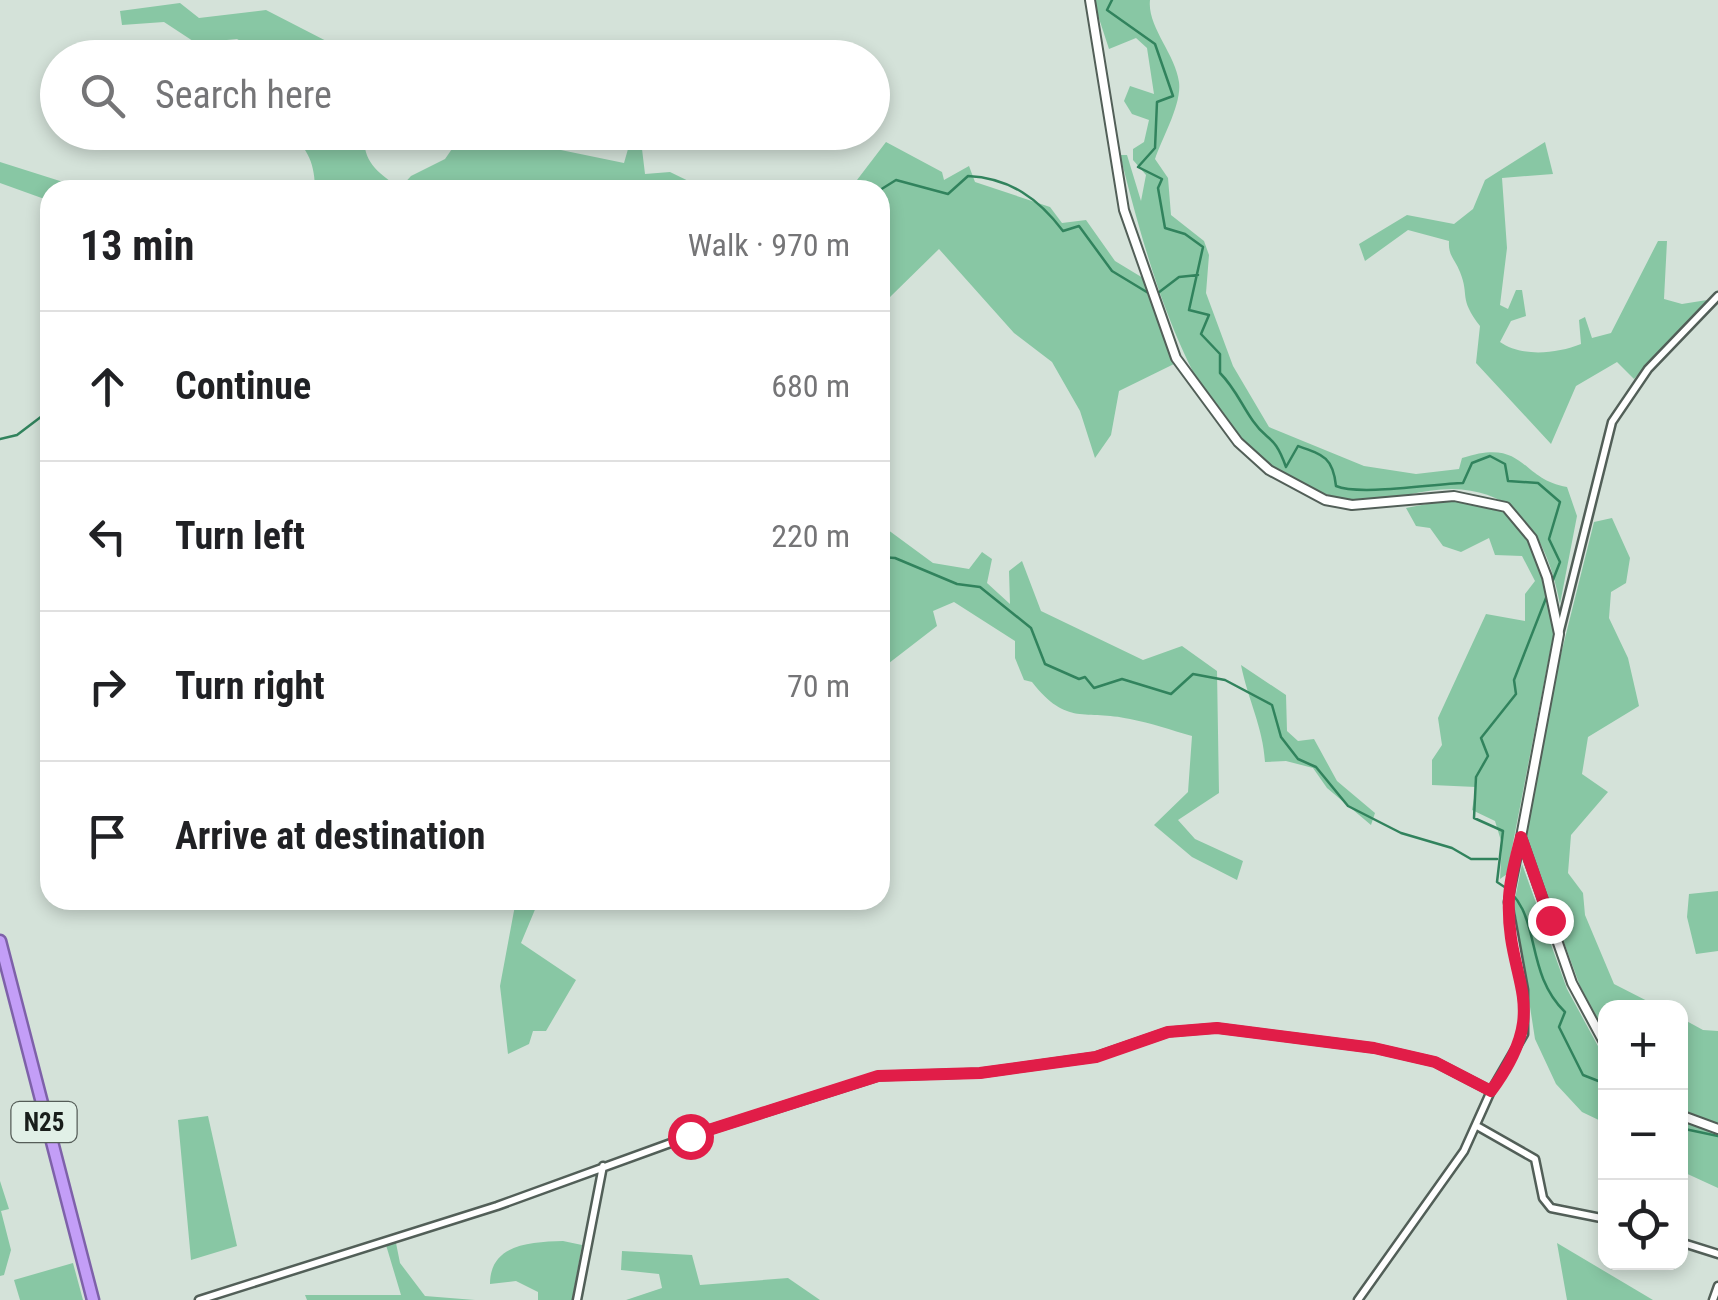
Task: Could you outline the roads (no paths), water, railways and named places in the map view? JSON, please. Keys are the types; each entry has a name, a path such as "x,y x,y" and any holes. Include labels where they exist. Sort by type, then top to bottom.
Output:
{"highway":[{"name":"N25","path":"0,941 93,1300"}],"street":[{"path":"1090,0 1124,210 1176,358 1238,442 1268,470 1325,500 1352,505 1454,496 1506,507 1532,538 1547,577 1558,634"},
{"path":"1358,1300 1409,1234 1477,1126 1491,1091 1524,1034 1524,990 1508,902 1512,873 1558,634 1612,422 1648,369 1718,296"},
{"path":"1521,837 1572,983 1598,1031"},
{"path":"198,1300 497,1206 602,1166 878,1076 980,1073 1096,1057 1168,1032 1217,1028 1435,1062 1491,1091"},
{"path":"1688,1118 1718,1129"},
{"path":"1477,1126 1535,1159 1542,1198 1551,1208 1598,1217"},
{"path":"577,1300 602,1166"},
{"path":"1688,1245 1718,1254"},
{"path":"1713,1300 1718,1286"}],"waterway":[{"path":"1112,0 1107,10 1155,44 1173,96 1157,102 1155,148 1138,167 1162,179 1158,188 1165,228 1185,234 1203,247 1189,310 1209,315 1201,334 1220,354 1220,373 1258,428 1274,443 1286,467 1298,446 1326,459 1336,486 1378,490 1463,483 1472,463 1490,456 1505,464 1508,481 1538,483 1560,502 1549,539 1560,562 1551,585"},
{"path":"890,184 896,180 948,194 968,176 1010,186 1044,209 1063,231 1079,226 1112,271 1150,294"},
{"path":"1158,293 1179,277 1198,275"},
{"path":"0,439 17,435 40,418"},
{"path":"890,558 957,584 980,587 1031,628 1045,664 1079,679 1085,677 1094,688 1122,679 1171,694 1193,674 1225,680 1272,705 1281,737 1298,759 1316,767 1348,806 1401,833 1452,848 1471,859 1497,859"},
{"path":"1548,593 1514,680 1516,694 1481,738 1488,756 1476,777 1474,818 1503,831 1497,882 1522,908 1543,977 1565,1012 1559,1027 1583,1075 1598,1081"},
{"path":"1688,1130 1718,1136"}]}
